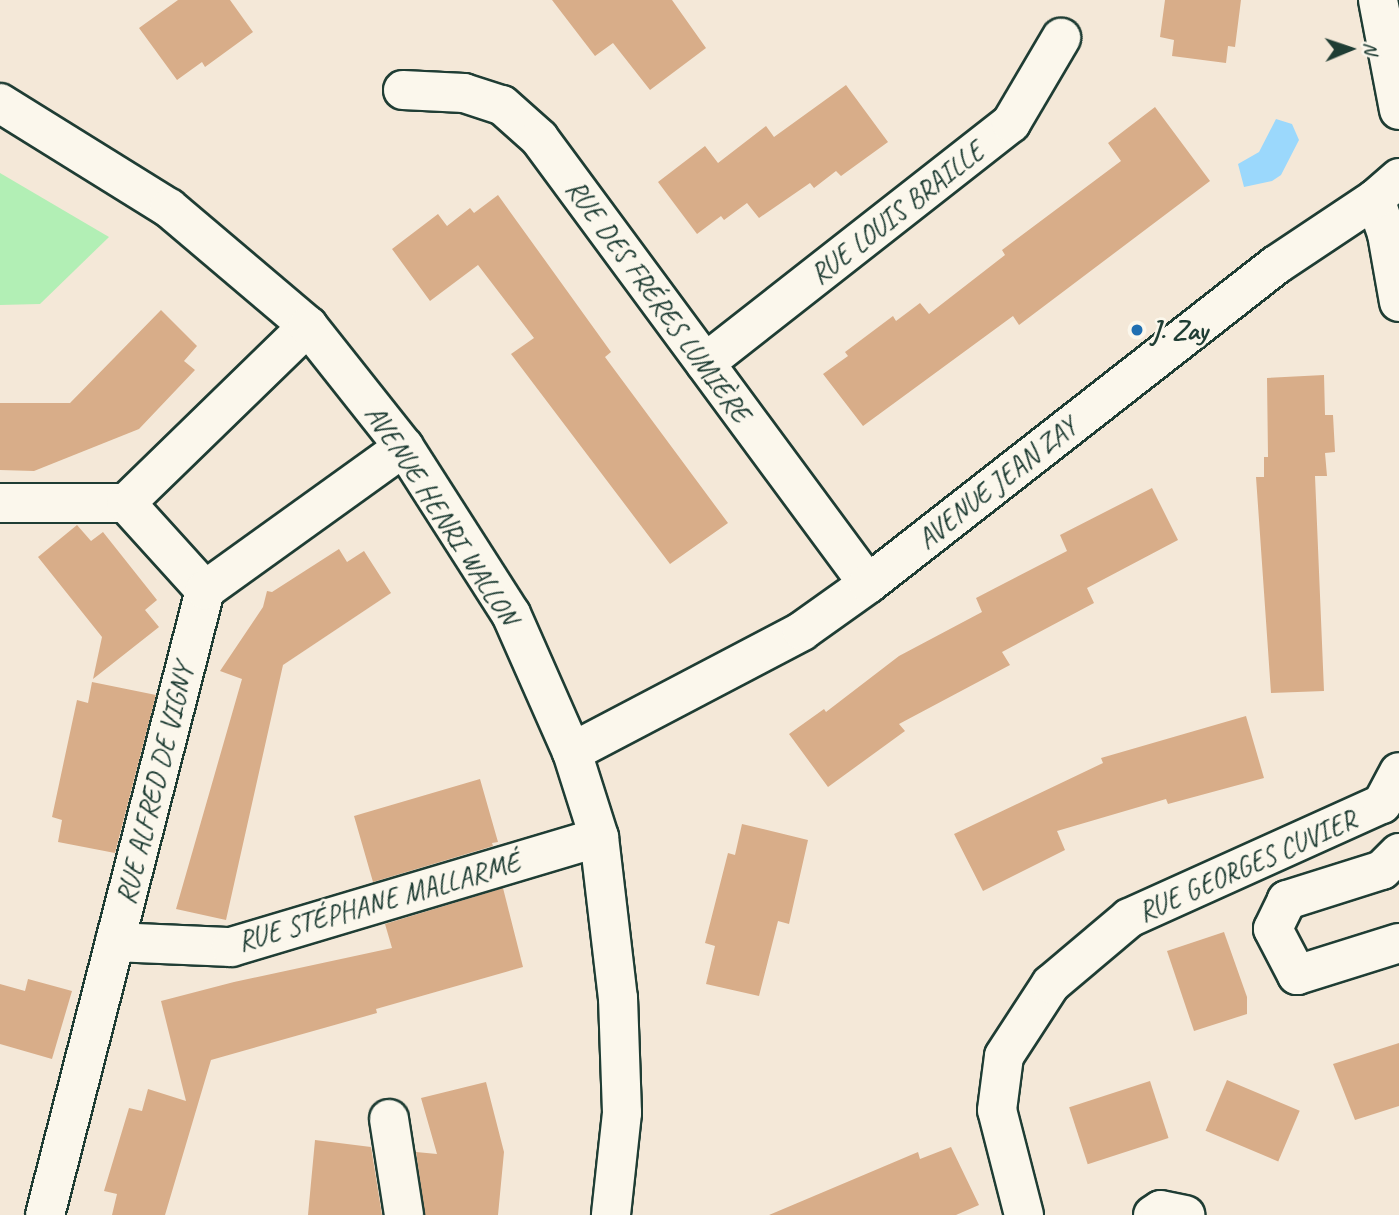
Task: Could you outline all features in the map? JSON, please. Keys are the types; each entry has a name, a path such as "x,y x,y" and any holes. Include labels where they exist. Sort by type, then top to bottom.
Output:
{"street":[{"path":"1378,0 1399,110"},
{"name":"RUE LOUIS BRAILLE","path":"705,363 1011,123 1061,38"},
{"name":"RUE DES FRÉRES LUMIÈRE","path":"403,90 464,93 502,105 539,138 868,584"},
{"name":"AVENUE HENRI WALLON","path":"0,103 169,208 309,326 404,447 511,614 572,752 599,837 618,998 622,1113 611,1215"},
{"path":"1387,189 1387,234 1399,302"},
{"name":"AVENUE JEAN ZAY","path":"572,752 802,631 868,584 1276,265 1387,189"},
{"path":"0,503 126,503 309,326"},
{"path":"126,503 205,590 404,447"},
{"name":"RUE ALFRED DE VIGNY","path":"45,1215 205,590"},
{"name":"RUE GEORGES CUVIER","path":"1024,1215 996,1110 1004,1056 1051,984 1129,918 1382,804 1399,772"},
{"name":"RUE STÉPHANE MALLARMÉ","path":"115,943 231,947 599,837"},
{"name":"RUE GEORGES CUVIER","path":"1399,853 1382,870 1287,900 1273,929 1297,975 1399,943"},
{"path":"389,1119 404,1215"},
{"path":"1153,1215 1161,1210 1185,1215"}],"green space":[{"path":"0,173 109,237 40,304 0,305"}],"water":[{"path":"1276,119 1292,124 1299,140 1281,175 1272,181 1244,187 1238,164 1259,152"}],"building":[{"path":"178,0 230,0 253,32 205,67 202,62 177,80 139,28"},
{"path":"552,0 672,0 706,48 650,90 613,43 595,56"},
{"path":"1165,0 1241,0 1235,47 1228,46 1226,63 1172,56 1174,40 1160,37"},
{"path":"846,85 888,142 841,176 836,171 814,188 810,183 759,218 747,203 724,220 721,216 697,234 658,182 705,146 718,163 766,126 774,137"},
{"path":"1155,107 1210,181 1019,325 1013,316 863,426 823,374 848,356 845,352 893,316 896,321 920,303 929,314 1005,255 1002,250 1121,161 1108,143"},
{"path":"498,195 611,352 605,357 728,523 670,564 511,354 534,338 478,265 430,301 392,249 438,214 447,226 470,208 474,213"},
{"path":"161,310 197,346 184,361 195,370 139,429 34,471 0,470 0,403 70,403"},
{"path":"1324,375 1325,415 1333,415 1335,452 1325,453 1327,476 1315,476 1324,691 1271,693 1256,477 1264,477 1264,457 1268,457 1267,378"},
{"path":"1152,488 1178,540 1087,588 1094,603 1002,652 1010,665 899,724 905,731 828,787 789,734 824,709 826,712 899,656 982,612 976,598 1067,551 1060,535"},
{"path":"77,525 91,541 103,532 157,600 145,610 159,627 93,679 102,637 38,557"},
{"path":"339,549 347,562 364,551 391,593 283,665 226,920 176,909 242,679 220,671 263,607 267,591 272,592"},
{"path":"92,682 156,695 115,853 58,842 62,820 52,817 77,700 88,703"},
{"path":"1246,716 1264,778 1168,804 1166,799 1057,831 1065,850 983,891 954,834 1103,763 1101,758"},
{"path":"480,779 498,842 492,843 493,846 373,882 354,816"},
{"path":"742,824 808,840 789,924 778,921 759,996 706,984 715,946 705,943 728,853 735,855"},
{"path":"503,888 523,967 376,1009 377,1013 211,1060 165,1215 112,1215 117,1194 104,1191 129,1108 142,1111 148,1089 186,1101 161,1001 234,982 392,948 385,924"},
{"path":"1224,932 1247,997 1247,1014 1194,1031 1167,951"},
{"path":"28,979 72,991 52,1059 0,1044 0,984 25,991"},
{"path":"1399,1043 1399,1106 1355,1120 1333,1064"},
{"path":"1227,1080 1300,1111 1278,1161 1206,1131"},
{"path":"1150,1081 1169,1138 1088,1164 1069,1107"},
{"path":"486,1082 504,1152 498,1215 425,1215 416,1152 437,1154 421,1098"},
{"path":"315,1140 371,1147 382,1215 308,1215"},
{"path":"951,1147 979,1205 956,1215 769,1215 918,1152 920,1159"}],"place":[{"name":"J. Zay","path":"1137,330"}]}
